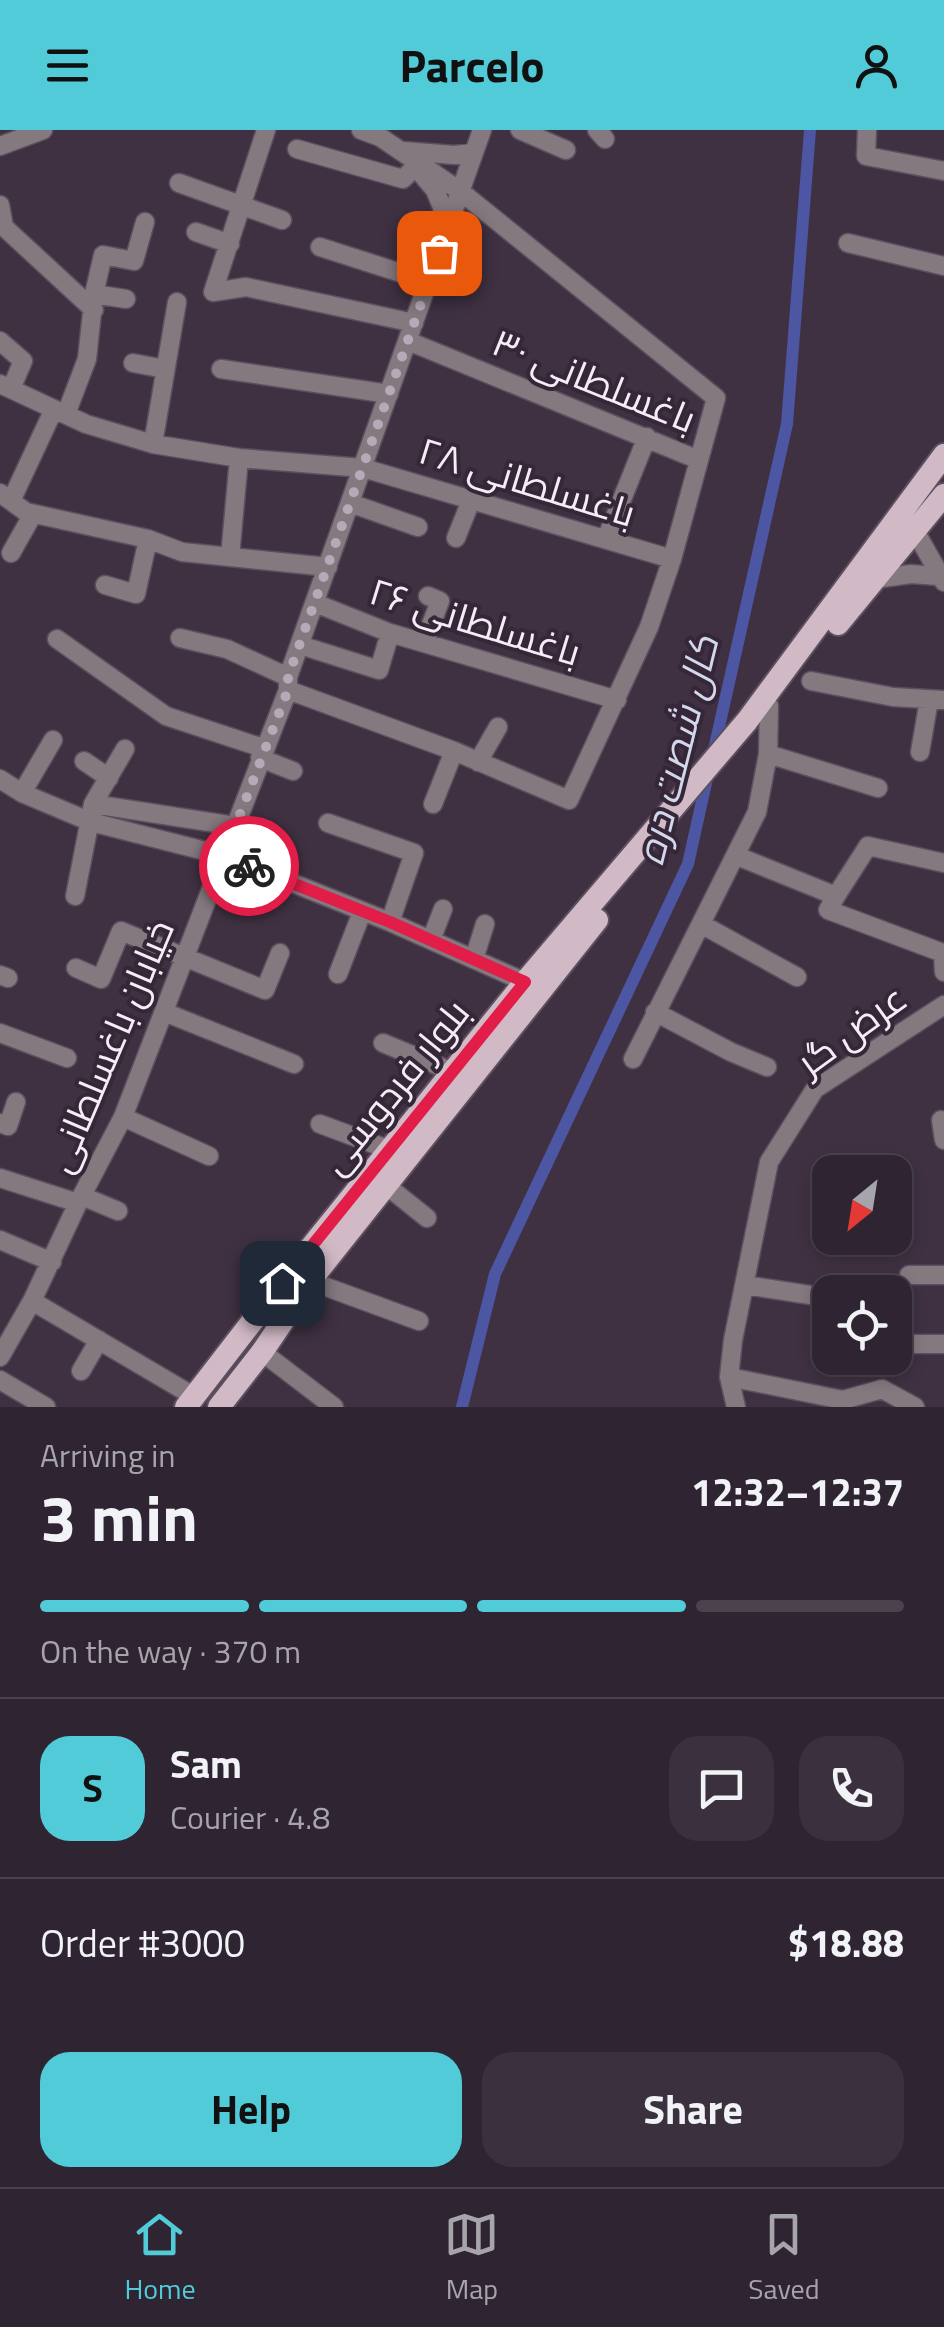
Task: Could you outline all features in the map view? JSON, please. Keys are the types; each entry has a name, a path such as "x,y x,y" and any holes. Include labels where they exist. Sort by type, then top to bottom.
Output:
{"main road":[{"path":"667,825 750,724 944,455"},
{"path":"750,724 944,495"},
{"name":"بلوار فردوسی","path":"221,1406 454,1072 525,982 667,825"},
{"name":"بلوار فردوسی","path":"191,1402 667,825"}],"street":[{"path":"0,146 43,130"},
{"path":"196,232 230,244 266,130"},
{"path":"180,638 227,649 288,684 569,800 649,627 672,560 716,398 460,191 380,137 360,130"},
{"name":"خیابان باغسلطانی","path":"0,1357 5,1337 32,1301 123,1116 164,1012 288,684 482,130"},
{"path":"520,130 566,150"},
{"path":"867,130 866,156 944,170"},
{"path":"297,149 403,178 415,167"},
{"path":"402,152 454,156 472,153"},
{"path":"402,152 434,190 449,224"},
{"path":"178,183 282,220"},
{"path":"0,205 2,228 94,302 126,298"},
{"path":"146,222 134,260 102,255 87,359 60,412 5,497 33,514 148,539 182,552 328,567"},
{"path":"848,243 944,266"},
{"name":"باغسلطانی ۳۰","path":"230,244 214,292 246,288 411,332 699,460"},
{"path":"320,247 429,282"},
{"path":"153,444 177,302"},
{"path":"0,341 23,361 5,386"},
{"path":"134,364 166,369"},
{"path":"220,369 389,394"},
{"name":"باغسلطانی ۲۸","path":"5,386 60,412 153,444 239,458 363,468 672,560"},
{"path":"606,539 647,437"},
{"path":"230,557 239,458"},
{"path":"456,538 472,498"},
{"path":"350,503 418,528"},
{"path":"11,552 33,514"},
{"path":"915,532 941,580"},
{"path":"104,585 136,594 148,539"},
{"path":"875,579 911,574 941,580"},
{"path":"424,643 440,601 428,596"},
{"name":"باغسلطانی ۲۶","path":"315,603 390,634 617,700"},
{"path":"300,645 378,670 390,634"},
{"path":"57,639 166,716 261,753 293,771"},
{"path":"811,680 893,698 936,700 920,752"},
{"path":"632,1059 757,812 768,754 769,706"},
{"path":"478,762 498,727"},
{"path":"22,793 53,740"},
{"path":"75,896 92,813 125,749"},
{"path":"433,804 454,751"},
{"path":"768,754 878,788"},
{"path":"84,761 108,778"},
{"path":"0,779 22,793 224,856 390,922 525,982"},
{"path":"92,813 235,826"},
{"path":"328,823 414,853 390,922"},
{"path":"944,863 868,846 828,910 942,953 944,972"},
{"path":"737,856 836,896"},
{"path":"432,940 443,909"},
{"path":"338,974 362,912"},
{"path":"474,959 486,924"},
{"path":"701,924 797,978"},
{"path":"76,968 101,979 121,931 265,990 280,953"},
{"name":"عرض گر","path":"745,1285 769,1162 815,1090 944,1005"},
{"path":"164,1012 294,1064"},
{"path":"655,1012 767,1067"},
{"path":"0,1033 67,1058"},
{"path":"383,1043 454,1072"},
{"path":"0,1123 8,1126 16,1102"},
{"path":"123,1116 209,1156"},
{"path":"942,1120 944,1140"},
{"path":"320,1124 396,1158 427,1218"},
{"path":"2,1185 80,1199 118,1212"},
{"path":"0,1240 52,1262"},
{"path":"912,1275 944,1275"},
{"path":"310,1282 419,1321"},
{"path":"736,1407 728,1377 745,1285 812,1295"},
{"path":"32,1301 99,1340 191,1402"},
{"path":"80,1370 99,1340"},
{"path":"912,1344 944,1344"},
{"path":"262,1352 334,1407"},
{"path":"728,1377 843,1400 882,1388 916,1407"},
{"path":"0,1380 46,1406"}],"waterway":[{"name":"کال شصت دره","path":"713,754 787,424 810,130"},
{"name":"کال شصت دره","path":"462,1407 495,1274 688,864 708,774"}],"way so far":[{"path":"249,866 224,856 288,690 288,677 439,253"}],"route":[{"path":"249,866 390,922 525,982 282,1283"}]}
